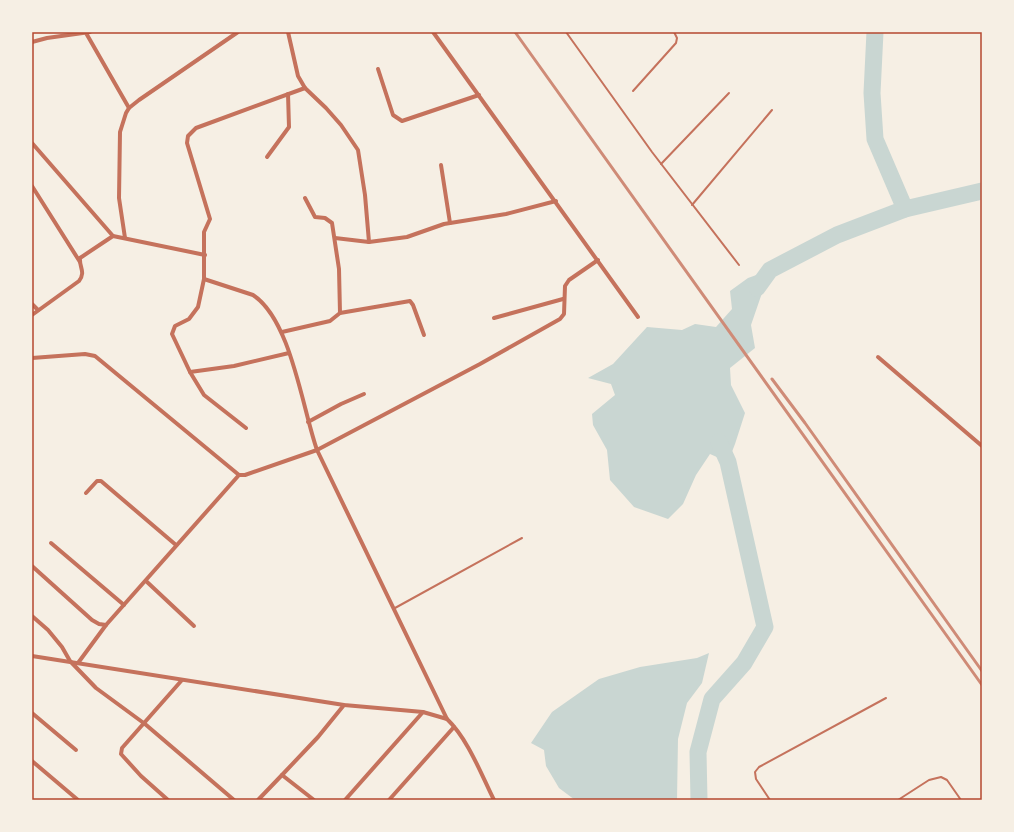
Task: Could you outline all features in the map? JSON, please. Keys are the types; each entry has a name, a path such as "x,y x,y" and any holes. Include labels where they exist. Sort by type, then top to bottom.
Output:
{"street":[{"path":"125,238 120,198 120,132 121,124 129,108 238,32"},
{"path":"288,32 298,76 305,88 336,119 358,150 365,195 369,242"},
{"path":"433,32 638,317"},
{"path":"32,42 68,34 88,33 129,108"},
{"path":"378,69 393,115 402,120 479,95"},
{"path":"246,428 204,395 190,372 173,338 172,331 175,326 190,320 198,308 204,279 204,232 210,219 210,214 187,143 188,136 196,128 305,88"},
{"path":"267,157 289,127 288,94"},
{"path":"32,143 113,236 205,255"},
{"path":"441,165 450,223"},
{"path":"32,186 83,270 79,281 32,315"},
{"path":"305,198 315,218 325,218 332,223 339,269 340,313"},
{"path":"335,238 369,242 406,236 450,223 506,214 556,201"},
{"path":"80,263 83,256 113,236"},
{"path":"32,358 85,354 95,356 239,475 245,475 317,450 480,364 560,319 564,314 564,286 569,280 598,260"},
{"path":"204,279 248,293 260,299 282,332 317,450 395,608 447,719 454,727 475,761 494,800"},
{"path":"494,318 563,298"},
{"path":"282,332 330,321 340,313 410,301 413,305 424,335"},
{"path":"32,304 38,310"},
{"path":"190,372 234,366 289,353"},
{"path":"878,357 982,446"},
{"path":"308,422 341,404 364,394"},
{"path":"78,663 106,625 239,475"},
{"path":"86,493 98,481 101,481 176,545"},
{"path":"51,543 124,604"},
{"path":"32,566 92,620 99,624 106,625"},
{"path":"146,581 194,626"},
{"path":"32,616 48,630 62,647 70,661 100,692 145,724 234,800"},
{"path":"32,656 344,705 423,712 447,719"},
{"path":"168,800 141,776 121,754 122,748 145,724 182,680"},
{"path":"258,800 318,737 344,705"},
{"path":"345,800 423,712"},
{"path":"32,713 76,750"},
{"path":"389,800 454,727"},
{"path":"32,761 78,800"},
{"path":"282,775 314,800"}],"lane":[{"path":"566,32 661,164 739,265"},
{"path":"633,91 676,43 677,38 674,32"},
{"path":"661,164 729,94"},
{"path":"692,205 772,110"},
{"path":"395,608 522,538"},
{"path":"770,800 756,778 755,772 759,767 886,698"},
{"path":"898,800 929,780 941,777 947,780 961,800"}],"shaded area":[{"path":"770,270 751,325 755,348 730,368 731,385 745,413 728,462 710,454 696,475 683,504 668,519 634,507 610,480 607,450 593,425 592,414 615,395 611,384 588,378 613,364 647,327 682,330 695,324 716,327 732,309 730,291 748,278"},
{"path":"709,653 702,683 687,703 678,739 677,800 575,800 559,788 546,766 544,750 531,743 552,712 599,679 640,667 697,658"}],"waterway":[{"path":"875,32 872,93 875,139 905,209"},
{"path":"757,288 770,270 837,235 905,209 982,191"},
{"path":"699,800 698,752 712,699 744,663 765,627 728,462 719,442"}],"railway":[{"path":"515,32 982,685"},
{"path":"772,379 982,671"}]}
